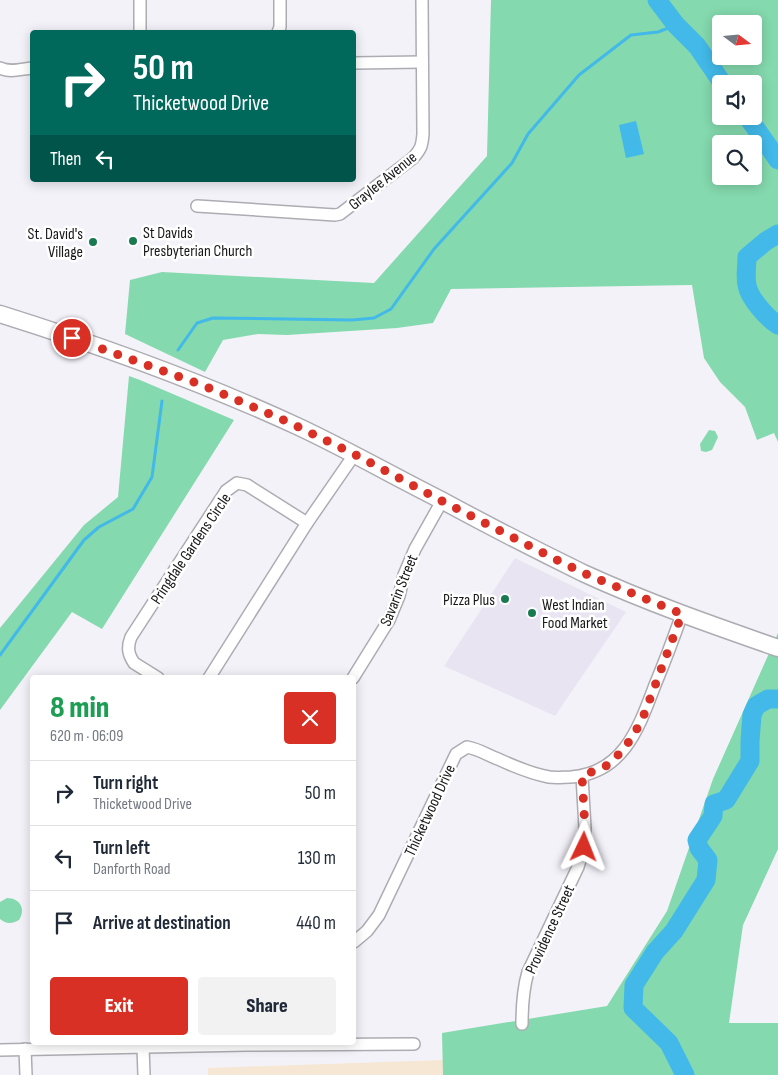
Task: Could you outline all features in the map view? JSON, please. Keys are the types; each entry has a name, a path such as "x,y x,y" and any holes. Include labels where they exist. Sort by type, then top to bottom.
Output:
{"main road":[{"path":"0,314 54,331 202,385 354,454 586,574 682,614 778,648"}],"street":[{"path":"140,0 140,30"},
{"path":"279,30 280,0"},
{"name":"Graylee Avenue","path":"197,206 322,215 340,214 413,158 420,150 423,134 422,0"},
{"path":"356,63 422,62"},
{"path":"0,68 16,71 30,68"},
{"path":"211,675 307,523 354,454"},
{"name":"Pringdale Gardens Circle","path":"154,675 134,662 128,650 131,637 226,491 237,483 247,485 307,523"},
{"name":"Savarin Street","path":"355,675 389,620 415,549 442,501"},
{"name":"Thicketwood Drive","path":"356,940 367,931 379,915 456,754 467,747 479,749 498,760 549,777 582,776 608,765 631,739 642,720 682,614"},
{"name":"Providence Street","path":"522,1024 522,1000 528,972 578,867 584,847 585,828 582,776"},
{"path":"356,1044 414,1044"},
{"path":"0,1050 194,1045"},
{"path":"143,1046 144,1075"},
{"path":"25,1049 26,1075"}],"shaded area":[{"path":"515,558 626,612 555,716 444,666"},
{"path":"443,1060 443,1075 208,1075 208,1068"}],"green space":[{"path":"491,0 778,0 778,442 774,433 757,440 745,407 720,382 704,358 692,285 451,289 433,323 397,328 287,335 258,334 223,340 205,372 125,334 130,280 162,272 374,283 487,156"},
{"path":"129,376 234,420 102,629 72,612 0,710 0,628 84,525 118,497"},
{"path":"709,430 715,431 718,437 712,450 701,451 700,444"},
{"path":"778,633 778,849 743,925 729,1023 778,1023 778,1075 443,1075 442,1033 607,1006 667,911 713,779"},
{"path":"7,898 12,898 18,902 22,908 19,920 9,923 0,919 0,902"}],"water":[{"path":"636,121 644,154 626,158 619,125"}],"waterway":[{"path":"657,0 676,25 697,46 717,75"},
{"path":"178,350 197,323 213,318 352,320 374,318 391,309 434,249 512,163 528,134 579,75 631,35 658,32 676,25"},
{"path":"753,125 778,160"},
{"path":"778,234 766,241 747,257 746,275 748,290 755,302 778,325"},
{"path":"0,655 84,540 99,527 133,509 152,477 162,401"},
{"path":"685,1075 669,1043 633,1008 634,985 655,952 674,931 706,880 708,860 699,848 697,840 713,816 714,804 726,800 750,761 752,715 756,706 768,699 778,699"}],"place":[{"name":"St Davids Presbyterian Church","path":"133,241"},
{"name":"St. David's Village","path":"93,242"},
{"name":"Pizza Plus","path":"505,599"},
{"name":"West Indian Food Market","path":"532,613"}],"route":[{"path":"72,338 202,385 286,421 354,454 557,560 682,614 642,720 631,739 608,765 582,776 585,828 584,847"}]}
